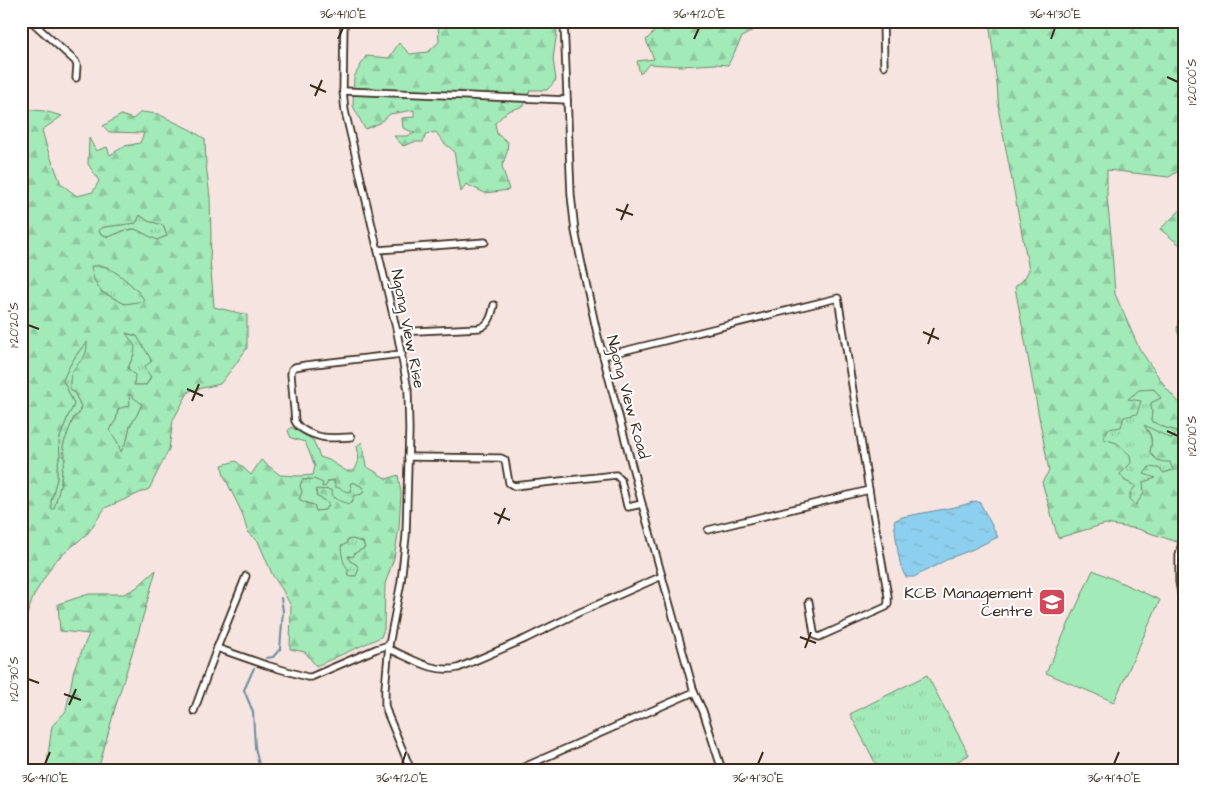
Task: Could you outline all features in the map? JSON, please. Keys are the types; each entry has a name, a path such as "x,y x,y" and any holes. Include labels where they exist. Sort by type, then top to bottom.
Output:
{"street":[{"path":"31,21 75,60 77,65 76,78"},
{"name":"Ngong View Rise","path":"344,21 343,92 345,112 402,354 408,390 409,430 406,536 401,582 389,647 385,704 410,770"},
{"name":"Ngong View Road","path":"564,21 571,195 587,289 642,504 694,692 703,711 722,770"},
{"path":"883,21 884,66"},
{"path":"343,92 566,100"},
{"path":"378,250 485,242"},
{"path":"603,356 838,298 888,604 886,607 819,637 814,633 809,602"},
{"path":"397,332 484,327 488,322 494,304"},
{"path":"351,437 323,438 297,426 295,422 292,369 295,367 402,354"},
{"path":"408,457 502,458 509,483 514,486 616,475 621,480 627,506 642,504"},
{"path":"708,530 869,490"},
{"path":"1185,530 1179,555 1178,582 1185,614"},
{"path":"194,710 246,576"},
{"path":"217,648 307,677 376,649 389,647 436,669 450,670 525,639 662,576"},
{"path":"517,770 694,692"}],"green space":[{"path":"440,21 548,23 557,31 553,59 556,80 547,90 530,90 524,106 508,111 495,123 497,134 508,142 502,166 509,190 485,193 466,184 461,192 454,151 444,143 436,132 426,134 423,142 414,142 403,146 394,136 407,136 415,133 403,128 402,118 414,117 414,110 390,114 380,123 365,129 353,106 354,77 366,56 389,58 399,43 410,54 428,52 439,42 438,23"},
{"path":"643,21 671,21 692,28 708,29 740,21 768,21 742,37 728,65 681,66 649,64 640,74 637,61 654,59 646,40 656,30"},
{"path":"989,21 1185,21 1185,167 1169,177 1107,170 1107,197 1115,294 1139,348 1166,388 1185,409 1185,513 1177,542 1138,529 1105,524 1058,538 1042,482 1049,471 1015,287 1024,279 1029,270 999,113","holes":["1154,389 1161,398 1151,403 1151,421 1178,431 1172,439 1144,425 1151,437 1150,452 1158,460 1170,462 1173,470 1164,473 1158,468 1149,467 1144,474 1156,478 1143,482 1144,493 1136,505 1130,499 1130,493 1136,486 1125,481 1120,474 1131,463 1130,455 1117,443 1103,439 1108,429 1121,427 1124,417 1137,414 1141,401 1128,399 1139,390"]},
{"path":"21,109 44,111 62,116 42,130 61,184 77,196 93,192 99,181 88,164 89,138 96,151 107,147 110,155 125,146 140,143 144,133 109,132 103,126 121,115 133,119 141,112 158,114 205,139 210,197 210,259 214,307 247,315 247,348 220,384 189,391 173,420 169,449 149,489 105,508 88,533 54,562 34,595 21,631","holes":["140,215 148,221 163,225 167,236 157,240 135,229 123,231 109,237 101,234 98,230 104,227 136,223","91,266 107,267 128,282 145,301 125,304 102,292 94,280","126,333 137,336 152,361 144,367 151,377 146,385 134,385 135,375 128,368 135,346","87,342 86,353 71,375 70,388 81,406 79,414 74,417 64,443 65,460 62,468 61,483 54,509 51,509 60,455 60,437 74,404 63,380 79,351","129,394 142,404 130,426 127,440 121,452 117,441 109,430 116,420 118,409 130,405"]},
{"path":"1185,206 1185,249 1160,229"},
{"path":"140,215 148,221 163,225 167,236 157,240 135,229 123,231 109,237 101,234 98,230 104,227 136,223"},
{"path":"90,266 104,266 117,273 134,287 146,302 125,304 102,292 94,280"},
{"path":"1185,280 1185,352 1177,330"},
{"path":"125,333 137,336 150,360 152,371 146,385 134,385 128,368 134,354"},
{"path":"87,342 87,351 75,369 70,388 81,406 79,414 74,417 64,443 65,460 54,510 50,509 57,478 60,437 74,404 63,380 73,360"},
{"path":"1140,389 1154,389 1161,398 1151,403 1151,421 1178,431 1172,439 1145,426 1151,438 1150,452 1170,462 1173,470 1164,473 1158,468 1157,477 1136,505 1130,499 1130,492 1136,486 1125,481 1120,474 1131,463 1103,439 1118,412 1133,393"},
{"path":"128,393 142,404 130,426 127,440 121,453 109,430 116,420 118,409"},
{"path":"291,427 313,440 320,457 329,460 346,471 354,471 356,468 358,459 357,446 362,442 366,466 387,479 398,475 401,493 399,528 394,558 385,584 384,629 381,637 316,666 305,652 290,649 291,606 273,576 258,541 248,533 242,513 224,476 222,465 236,461 251,475 261,460 280,475 313,475 315,466 305,442 291,438 288,431","holes":["314,479 323,483 322,487 326,486 328,481 334,480 335,487 346,491 352,491 350,484 353,482 364,490 362,494 353,496 353,501 349,504 335,497 334,499 331,490 316,489 317,497 325,500 329,505 325,510 316,511 314,505 299,499 302,492 300,486 302,480","352,539 363,542 365,548 355,553 353,557 348,556 350,561 356,564 359,569 356,576 349,576 347,574 349,570 344,562 341,546 346,544 347,540"]},
{"path":"314,479 324,483 323,486 329,481 350,484 353,482 364,490 362,494 349,504 334,500 327,489 323,491 325,500 330,505 325,510 316,511 314,505 299,500 302,492 300,486 302,480"},
{"path":"352,539 363,542 365,548 355,553 353,557 349,556 350,561 356,564 359,569 356,576 349,576 347,573 341,553 341,545 346,544 347,540"},
{"path":"156,570 98,770 46,770 52,726 66,711 74,669 89,634 60,631 58,604 89,594 124,594 136,588"},
{"path":"1093,570 1160,600 1114,702 1046,673"},
{"path":"927,675 969,755 941,770 879,770 850,714"}],"water":[{"path":"976,501 980,503 998,537 950,558 914,577 906,577 899,559 894,521 902,517 960,506"}],"waterway":[{"path":"266,658 273,657 280,649 283,611 281,598"},
{"path":"254,668 244,690 253,712 255,747 260,770"}],"place":[{"name":"KCB Management Centre","path":"1052,602"}]}
